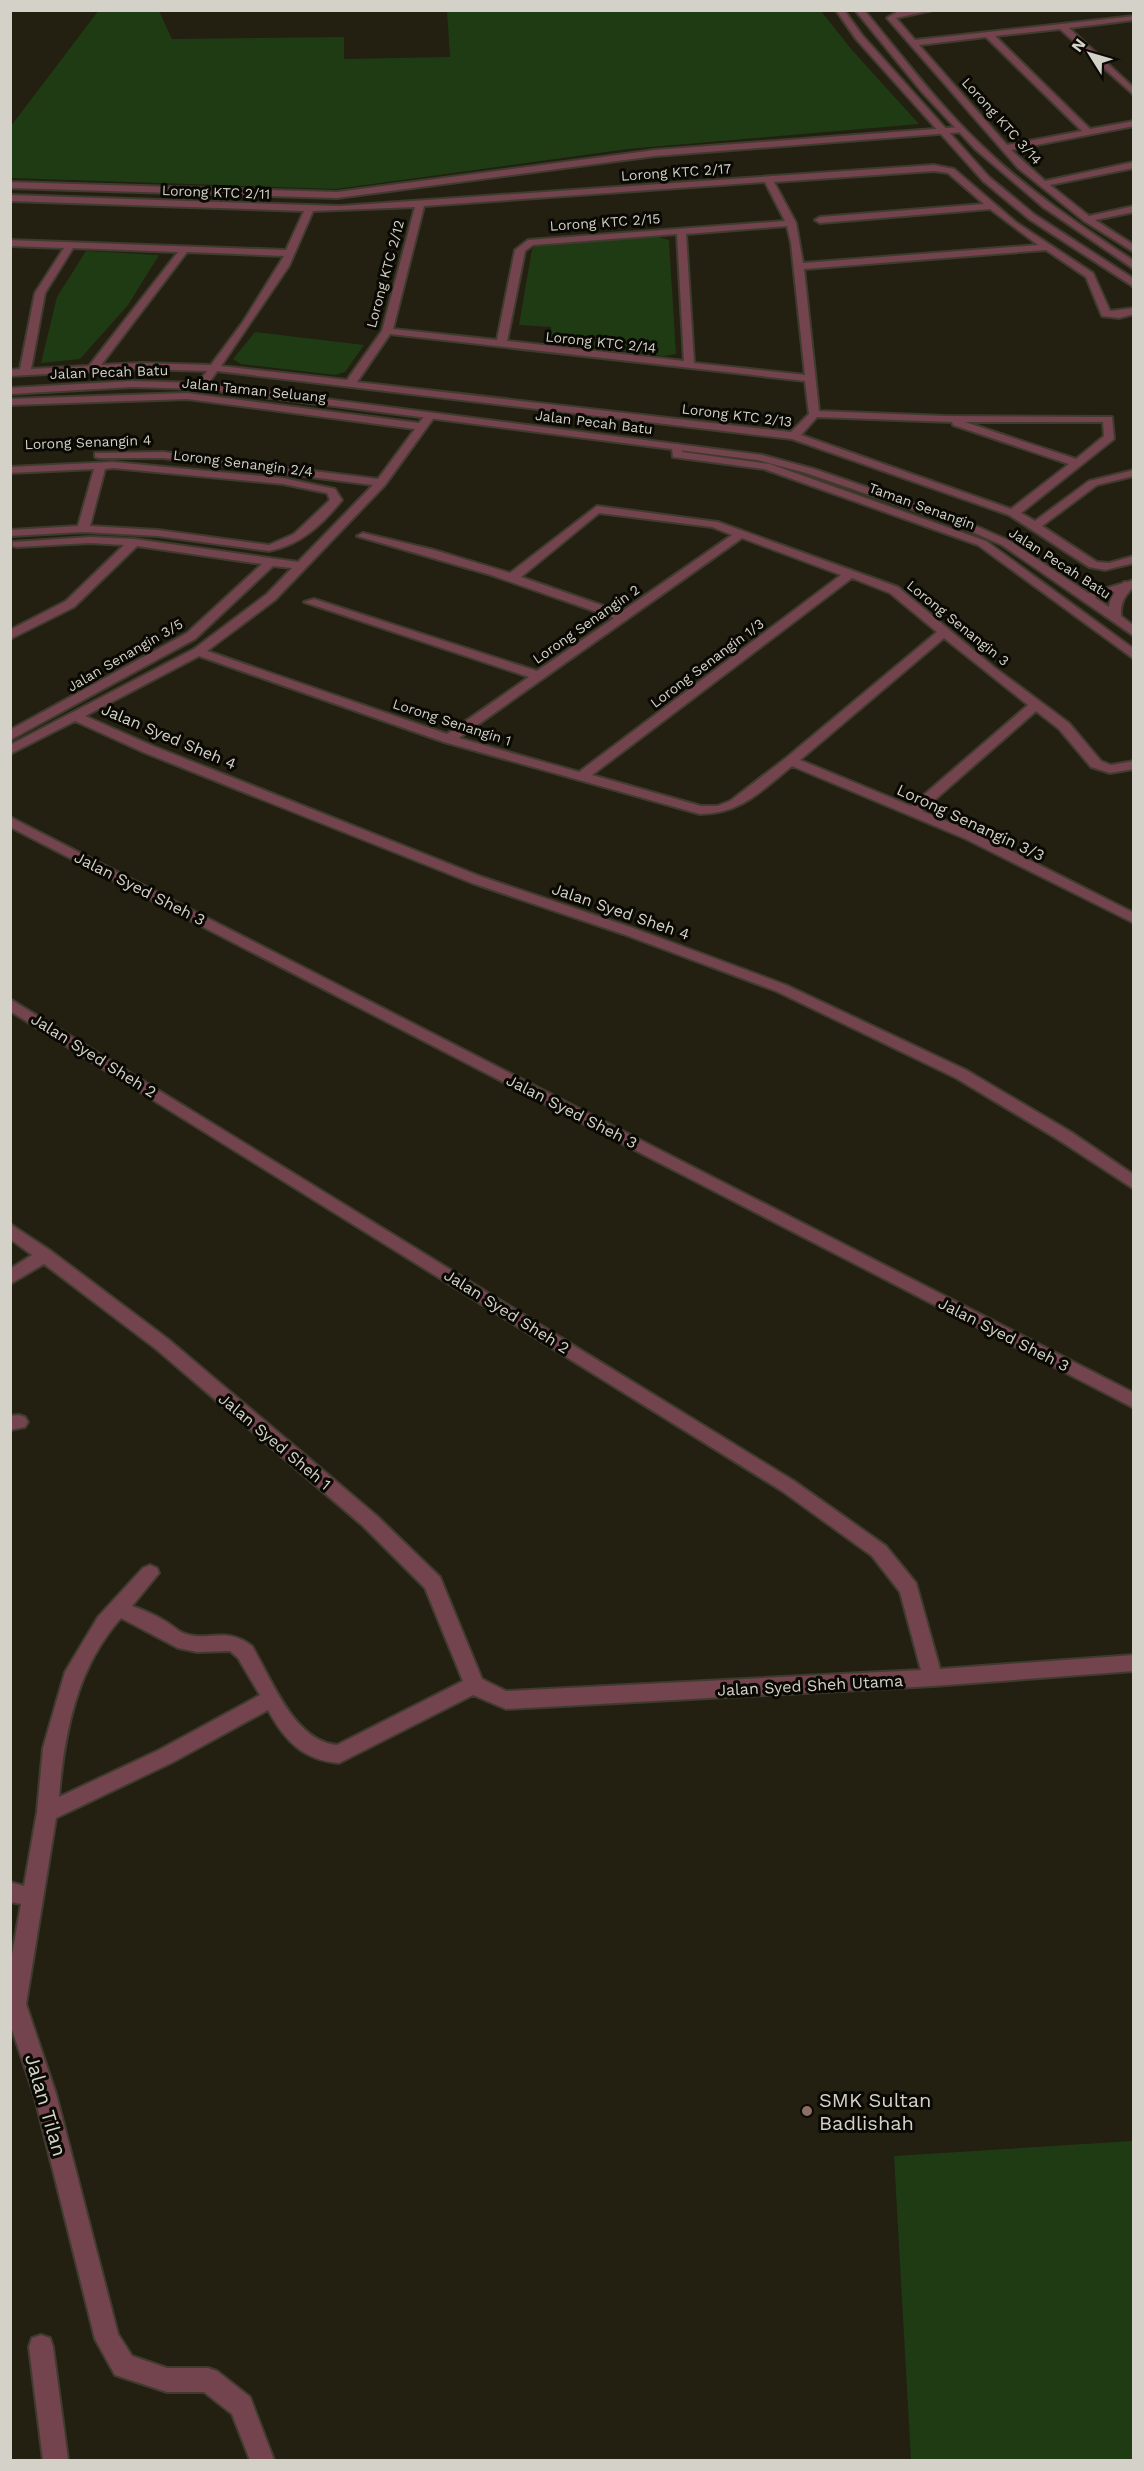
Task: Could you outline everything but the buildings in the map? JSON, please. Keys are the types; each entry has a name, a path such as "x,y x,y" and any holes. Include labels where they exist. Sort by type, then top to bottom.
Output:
{"street":[{"path":"840,10 859,37 986,179 1032,217 1134,284"},
{"path":"859,10 961,130 996,164 1057,214 1134,266"},
{"name":"Lorong KTC 3/14","path":"929,10 897,14 891,18 1006,148 1042,184 1087,219 1134,249"},
{"path":"911,43 1134,18"},
{"path":"1062,26 1131,88"},
{"path":"988,34 1088,132"},
{"path":"1006,148 1134,123"},
{"path":"10,185 337,195 648,154 961,130"},
{"path":"1042,184 1134,165"},
{"name":"Lorong KTC 2/17","path":"420,204 934,168 951,171 994,206"},
{"path":"768,179 791,223 799,266 812,379 814,414 794,436"},
{"name":"Lorong KTC 2/11","path":"10,198 309,209 420,204"},
{"name":"Lorong KTC 2/12","path":"350,384 387,331 420,204"},
{"path":"820,220 994,206 1014,225 1090,275 1106,314 1119,315 1134,311"},
{"path":"201,386 247,323 290,253 309,209"},
{"path":"1087,219 1134,209"},
{"name":"Lorong KTC 2/15","path":"501,344 523,245 543,239 791,223"},
{"path":"681,230 689,365"},
{"path":"10,243 290,253"},
{"path":"25,372 40,293 70,245"},
{"path":"799,266 1047,247"},
{"path":"93,369 184,250"},
{"name":"Lorong KTC 2/14","path":"387,331 812,379"},
{"path":"10,373 141,366 214,368 350,384"},
{"name":"Jalan Pecah Batu","path":"10,391 132,384 201,386 758,457 790,464 957,522 1006,543 1086,596 1134,632"},
{"name":"Lorong KTC 2/13","path":"350,384 794,436 1014,513 1037,525 1093,565 1106,567 1134,559"},
{"name":"Jalan Taman Seluang","path":"10,402 187,396 422,427"},
{"path":"814,414 945,419 1108,419 1110,437 1014,513"},
{"path":"10,750 198,652 271,597 381,483 430,416"},
{"path":"945,419 1078,463"},
{"name":"Taman Senangin","path":"677,447 677,454 774,468 982,543 1134,656"},
{"name":"Lorong Senangin 4","path":"10,459 128,453 163,455 286,476 381,483"},
{"path":"82,529 100,466"},
{"name":"Lorong Senangin 2/4","path":"10,470 100,466 286,476 332,491 336,500 291,543 281,547 269,548 158,533 82,529 10,533"},
{"path":"1037,525 1093,483 1134,473"},
{"name":"Lorong Senangin 3","path":"513,577 597,509 714,524 894,590 1064,726 1101,768 1134,765"},
{"name":"Lorong Senangin 2","path":"449,739 741,534"},
{"path":"363,536 414,547 513,577 623,617"},
{"path":"10,544 90,540 134,542 300,566"},
{"path":"10,635 70,604 134,542"},
{"path":"218,554 225,542"},
{"name":"Jalan Senangin 3/5","path":"10,736 191,636 242,591 270,562"},
{"name":"Lorong Senangin 1/3","path":"582,776 850,574"},
{"path":"1086,596 1131,584"},
{"path":"1115,618 1114,605 1118,595 1131,584"},
{"path":"310,602 539,676"},
{"path":"791,761 944,632"},
{"name":"Lorong Senangin 1","path":"198,652 449,739 700,810 719,810 735,804 791,761"},
{"path":"914,812 1036,705"},
{"name":"Jalan Syed Sheh 4","path":"75,716 148,750 477,879 628,931 781,988 961,1074 1065,1136 1134,1183"},
{"name":"Lorong Senangin 3/3","path":"791,761 971,836 1134,919"},
{"name":"Jalan Syed Sheh 3","path":"10,821 1134,1401"},
{"name":"Jalan Syed Sheh 2","path":"10,1004 788,1485 879,1551 909,1589 933,1678"},
{"name":"Jalan Syed Sheh 1","path":"10,1230 162,1344 370,1521 433,1583 481,1689"},
{"path":"10,1278 45,1255"},
{"name":"Jalan Tilan","path":"150,1573 105,1623 75,1672 53,1748 47,1812 21,1894 15,2004 45,2094 107,2339 124,2366 167,2380 208,2380 241,2406 262,2460"},
{"path":"118,1608 158,1626 177,1640 197,1644 226,1642 236,1645 245,1652 286,1724 302,1742 322,1754 339,1754 481,1689"},
{"name":"Jalan Syed Sheh Utama","path":"481,1689 506,1700 933,1678 1134,1663"},
{"path":"47,1812 166,1756 272,1698"},
{"path":"40,2347 56,2460"}],"green space":[{"path":"99,10 159,11 172,39 344,37 344,59 450,57 447,11 821,11 852,50 919,124 628,149 336,189 11,178 11,126"},
{"path":"658,237 669,240 676,354 664,356 549,342 551,327 519,325 532,249 538,244"},
{"path":"86,251 159,255 128,305 80,359 41,363 57,297"},
{"path":"255,332 364,345 345,372 335,375 241,364 233,359"},
{"path":"1133,2141 1133,2460 911,2460 894,2156"}],"place":[{"name":"SMK Sultan Badlishah","path":"807,2111"}]}
